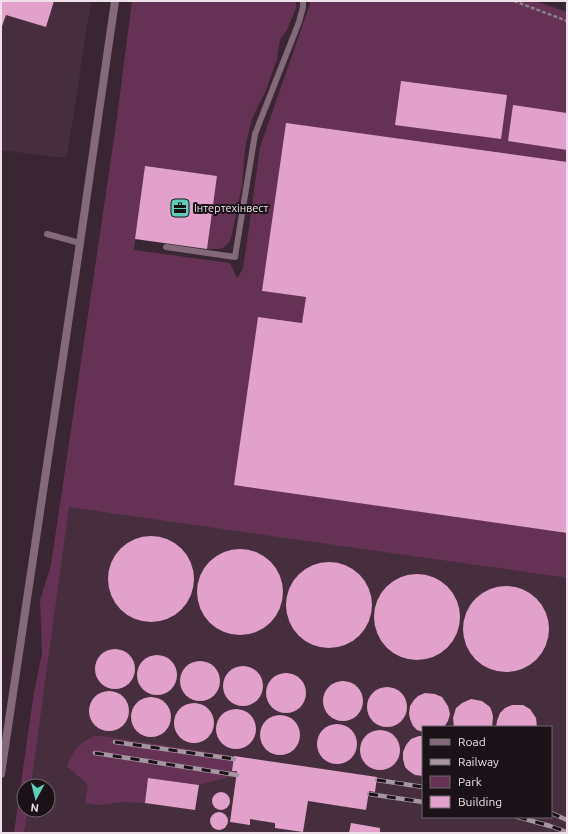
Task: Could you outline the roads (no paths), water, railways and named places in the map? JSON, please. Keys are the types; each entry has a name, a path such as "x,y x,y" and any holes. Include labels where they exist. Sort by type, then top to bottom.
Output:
{"street":[{"path":"1,774 115,1"}],"lane":[{"path":"166,248 235,257 254,134 298,22 303,7 303,1"},
{"path":"48,234 80,244"}],"railway":[{"path":"115,742 234,759"},
{"path":"95,753 237,775"},
{"path":"377,780 422,787"},
{"path":"369,794 422,802"},
{"path":"552,813 567,820"},
{"path":"522,818 567,832"}],"place":[{"name":"Інтертехінвест","path":"180,208"}]}
